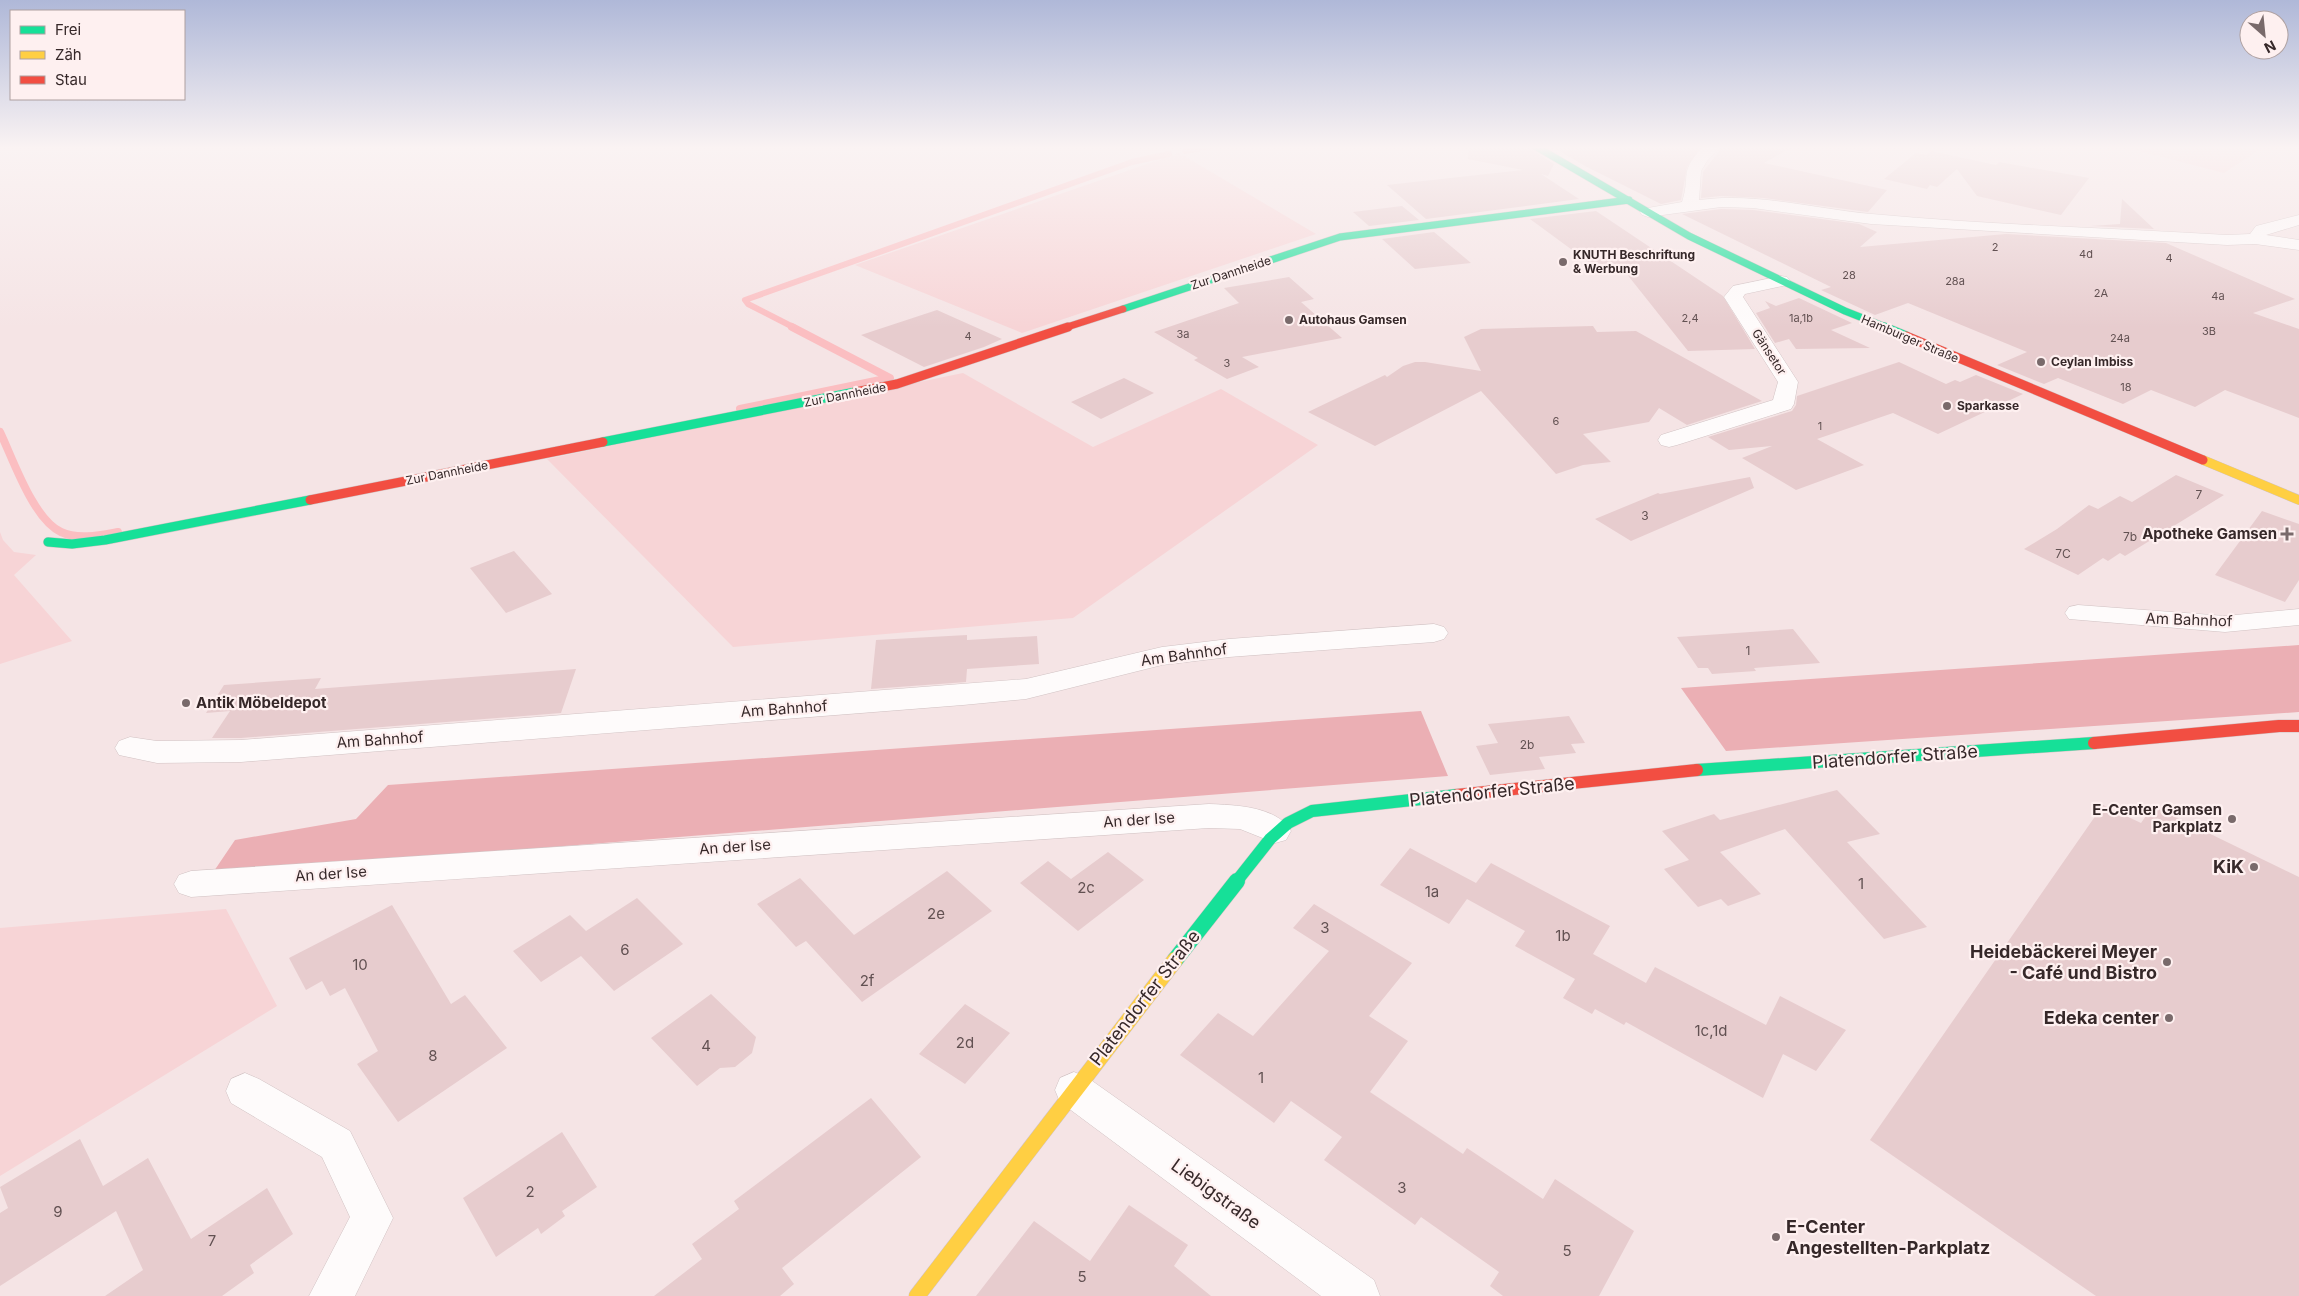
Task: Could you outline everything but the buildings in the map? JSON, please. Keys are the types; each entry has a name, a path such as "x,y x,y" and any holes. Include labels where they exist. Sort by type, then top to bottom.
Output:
{"street":[{"name":"Zur Dannheide","path":"48,542 72,544 105,540 897,384 1340,236 1577,206"},
{"name":"Hamburger Straße","path":"1639,206 1690,236 1781,281 1922,345 2299,500"},
{"path":"1648,212 1680,206"},
{"path":"1786,206 1871,218 2227,240 2255,239 2299,245"},
{"path":"2255,239 2262,230 2299,220"},
{"name":"Gänsetor","path":"1669,440 1783,404 1788,382 1733,296 1739,290 1781,281"},
{"name":"Am Bahnhof","path":"2078,613 2225,624 2299,617"},
{"name":"Am Bahnhof","path":"130,748 157,752 241,751 963,695 1026,689 1077,675 1162,656 1228,648 1434,634"},
{"name":"Platendorfer Straße","path":"917,1296 1074,1090 1275,832 1291,819 1312,811 1672,772 2087,744 2279,726 2299,726"},
{"name":"An der Ise","path":"192,884 1209,816 1244,817 1275,832"},
{"name":"Liebigstraße","path":"1074,1090 1358,1296"},
{"path":"245,1091 336,1144 372,1218 331,1296"}],"shaded area":[{"path":"1024,206 1269,206 1316,234 1022,333 855,265"},
{"path":"963,373 1093,447 1221,389 1318,445 1073,618 733,647 547,459"},
{"path":"0,532 3,540 14,552 36,555 14,575 72,641 0,664"},
{"path":"2299,645 2299,712 1726,751 1681,688"},
{"path":"1421,711 1448,776 212,874 235,840 356,819 388,785"},
{"path":"226,909 277,1006 0,1176 0,928"}],"waterway":[{"path":"795,328 748,304 745,300 1007,206"},
{"path":"740,409 890,378 792,327"},
{"path":"0,432 33,502 41,515 51,525 61,532 75,536 118,532"}],"traffic: fast":[{"path":"1123,309 1340,237 1578,206"},
{"path":"1638,206 1689,236 1845,311 1906,336"},
{"path":"603,442 855,392"},
{"path":"48,542 72,544 105,540 310,500"},
{"path":"1697,770 2094,743"},
{"path":"1175,960 1270,839 1288,823 1312,811 1457,795"}],"traffic: slow":[{"path":"2203,460 2299,500"},
{"path":"917,1296 1175,960"}],"traffic: jam":[{"path":"855,392 897,384 1123,309"},
{"path":"1906,336 2203,460"},
{"path":"310,500 603,442"},
{"path":"2094,743 2279,726 2299,726"},
{"path":"1457,795 1697,770"}],"place":[{"name":"KNUTH Beschriftung & Werbung","path":"1563,262"},
{"name":"Autohaus Gamsen","path":"1289,320"},
{"name":"Ceylan Imbiss","path":"2041,362"},
{"name":"Sparkasse","path":"1947,406"},
{"name":"Apotheke Gamsen","path":"2287,534"},
{"name":"Antik Möbeldepot","path":"186,703"},
{"name":"E-Center Gamsen Parkplatz","path":"2232,819"},
{"name":"KiK","path":"2254,867"},
{"name":"Heidebäckerei Meyer - Café und Bistro","path":"2167,962"},
{"name":"Edeka center","path":"2169,1018"},
{"name":"E-Center Angestellten-Parkplatz","path":"1776,1237"}]}
